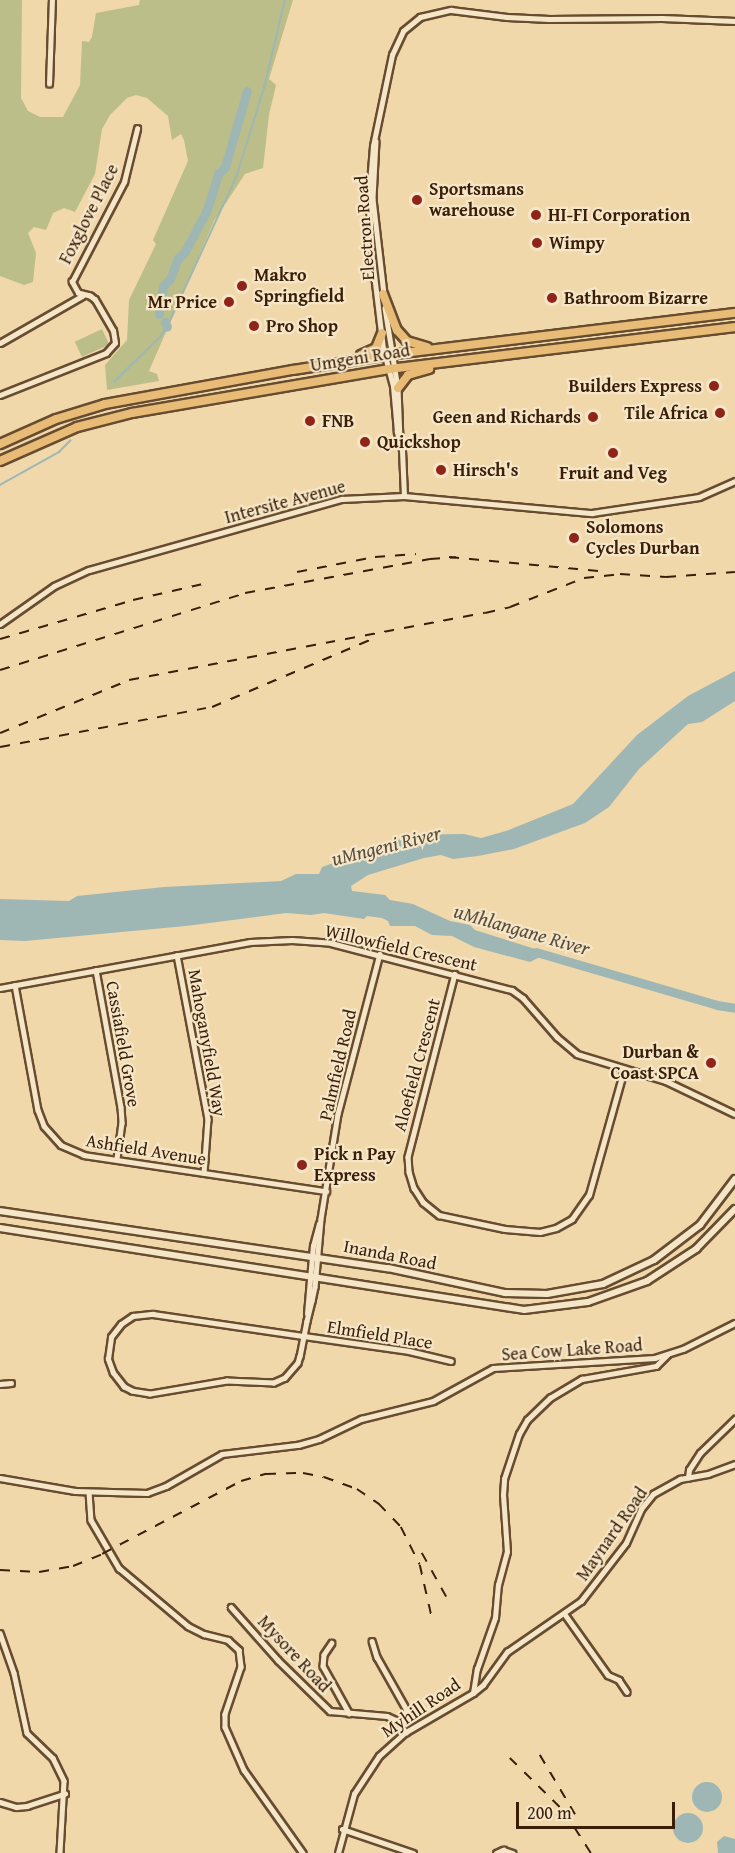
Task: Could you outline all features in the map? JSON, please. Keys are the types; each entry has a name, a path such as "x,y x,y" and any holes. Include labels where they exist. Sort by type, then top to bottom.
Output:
{"highway":[{"path":"384,294 392,322 400,335 413,344 440,348"},
{"name":"Umgeni Road","path":"0,444 56,419 105,404 388,355 735,312"},
{"name":"Umgeni Road","path":"0,461 52,436 97,421 439,362 735,327"},
{"path":"350,361 375,349 382,333"},
{"path":"398,388 408,375 439,362"}],"main road":[{"name":"Inanda Road","path":"0,1211 315,1257 505,1293 547,1294 584,1289 640,1269 678,1244 700,1225 735,1179"},
{"name":"Inanda Road","path":"0,1228 505,1309 566,1306 609,1297 660,1274 702,1244 735,1209"}],"street":[{"path":"49,84 52,0"},
{"path":"375,138 395,46 408,26 429,13 451,10 507,17 549,19 662,18 735,21"},
{"name":"Foxglove Place","path":"82,296 73,288 72,277 122,187 137,129"},
{"name":"Electron Road","path":"375,138 373,199 384,294 388,355"},
{"name":"Electron Road","path":"375,138 370,166 369,218 382,333 388,355"},
{"path":"0,344 82,296 93,298 115,335 113,346 100,355 0,395"},
{"path":"388,355 398,388 404,496"},
{"path":"392,369 400,439"},
{"name":"Intersite Avenue","path":"0,624 54,586 95,568 337,500 368,496 404,496 592,513 693,498 716,492 735,481"},
{"name":"Willowfield Crescent","path":"0,988 238,944 282,940 331,943 512,990 535,1010 570,1049 590,1060 676,1085 735,1116"},
{"name":"Palmfield Road","path":"307,1321 315,1287 313,1278 315,1257 339,1114 380,954"},
{"name":"Mahoganyfield Way","path":"177,955 208,1119 204,1173"},
{"name":"Cassiafield Grove","path":"96,970 122,1107 117,1159"},
{"name":"Aloefield Crescent","path":"455,974 408,1156 409,1172 414,1188 423,1202 439,1215 505,1229 540,1232 556,1228 572,1219 589,1195 624,1070"},
{"name":"Ashfield Avenue","path":"15,985 38,1110 44,1126 56,1141 72,1151 326,1191"},
{"name":"Palmfield Road","path":"307,1321 309,1286 313,1278"},
{"name":"Elmfield Place","path":"304,1336 298,1362 285,1378 274,1383 227,1381 140,1394 117,1381 108,1359 109,1346 115,1331 127,1320 143,1314 304,1336 410,1351 451,1361"},
{"path":"304,1336 307,1321"},
{"name":"Sea Cow Lake Road","path":"0,1478 45,1487 89,1492 139,1493 157,1490 222,1454 298,1445 319,1439 361,1419 426,1404 477,1375 501,1366 667,1356 735,1323"},
{"name":"Myhill Road","path":"338,1853 342,1829 354,1794 364,1774 385,1749 406,1732 472,1693 477,1669 495,1618 498,1585 507,1552 502,1495 504,1479 522,1427 544,1402 575,1383 590,1377 656,1366 667,1356"},
{"path":"0,1384 11,1383"},
{"path":"688,1478 689,1470 700,1453 735,1419"},
{"name":"Maynard Road","path":"472,1693 483,1685 507,1652 575,1606 603,1575 626,1543 648,1499 669,1483 708,1474 735,1464"},
{"path":"89,1492 91,1520 119,1568 188,1626 204,1634 228,1640 239,1650 241,1667 225,1714 225,1727 244,1770 303,1853"},
{"name":"Mysore Road","path":"231,1607 327,1710 387,1716 400,1724"},
{"path":"564,1613 608,1675 619,1680 627,1692"},
{"path":"0,1632 14,1673 27,1733 60,1767 64,1781 60,1853"},
{"path":"372,1641 377,1657 407,1710 400,1724 406,1732"},
{"path":"332,1643 324,1655 323,1666 350,1713"},
{"path":"0,1802 16,1808 65,1794"},
{"path":"342,1829 413,1853"},
{"path":"496,1853 503,1850 513,1853"}],"green space":[{"path":"0,0 22,0 21,98 28,111 40,117 63,117 80,85 82,41 89,42 92,37 96,13 139,5 140,0 293,0 269,79 276,85 269,115 263,168 245,174 214,221 149,371 157,374 159,381 107,390 105,365 127,340 129,300 156,244 153,240 188,161 184,140 181,134 172,140 168,116 147,98 136,95 127,98 110,115 102,129 95,174 75,212 64,208 53,213 46,230 34,227 28,233 36,253 33,282 24,285 0,276"},
{"path":"102,329 109,344 82,357 75,342"}],"water":[{"name":"uMngeni River","path":"735,671 735,701 702,722 688,724 639,769 609,807 585,823 514,849 453,859 441,855 424,858 368,875 351,886 352,891 385,895 390,900 413,904 450,921 470,925 475,930 548,953 530,962 474,947 452,936 432,935 415,926 390,926 388,921 382,918 367,916 364,919 324,913 311,915 286,913 186,926 25,941 0,940 0,899 69,901 77,896 164,887 281,881 296,874 319,874 322,867 362,853 380,843 397,841 405,835 464,834 481,838 506,831 573,804 637,735 688,696"},
{"path":"707,1782 718,1786 722,1797 718,1808 707,1812 696,1808 692,1797 696,1786"},
{"path":"688,1813 699,1817 703,1828 699,1839 688,1843 677,1839 673,1828 677,1817"},
{"path":"724,1836 735,1839 735,1853 718,1853 717,1842"}],"waterway":[{"path":"114,382 161,336 169,323 237,175 264,88 285,0"},
{"path":"159,314 163,286 170,279 178,258 184,253 207,210 218,174 225,167 247,91"},
{"path":"165,322 167,327"},
{"path":"0,485 59,452 70,441"},
{"name":"uMhlangane River","path":"536,952 717,1005 735,1008"}],"railway":[{"path":"297,572 375,557 416,554"},
{"path":"449,557 598,571"},
{"path":"0,670 245,593 430,559 456,557"},
{"path":"0,733 129,680 485,613 510,607 584,578 620,574 666,577 735,572"},
{"path":"0,639 133,600 207,583"},
{"path":"0,747 212,707 370,640"},
{"path":"0,1570 39,1572 73,1566 102,1554 241,1481 266,1474 303,1473 324,1477 357,1489 379,1504 401,1527 420,1565 433,1622"},
{"path":"422,1553 451,1605"},
{"path":"540,1755 575,1814"},
{"path":"510,1758 564,1811 591,1853"}],"place":[{"name":"Sportsmans warehouse","path":"417,200"},
{"name":"HI-FI Corporation","path":"536,215"},
{"name":"Wimpy","path":"537,243"},
{"name":"Makro Springfield","path":"242,286"},
{"name":"Bathroom Bizarre","path":"552,298"},
{"name":"Mr Price","path":"229,302"},
{"name":"Pro Shop","path":"254,326"},
{"name":"Builders Express","path":"714,386"},
{"name":"Tile Africa","path":"720,413"},
{"name":"Geen and Richards","path":"593,417"},
{"name":"FNB","path":"310,421"},
{"name":"Quickshop","path":"365,442"},
{"name":"Fruit and Veg","path":"613,453"},
{"name":"Hirsch's","path":"441,470"},
{"name":"Solomons Cycles Durban","path":"574,538"},
{"name":"Durban & Coast SPCA","path":"711,1063"},
{"name":"Pick n Pay Express","path":"302,1165"}]}
